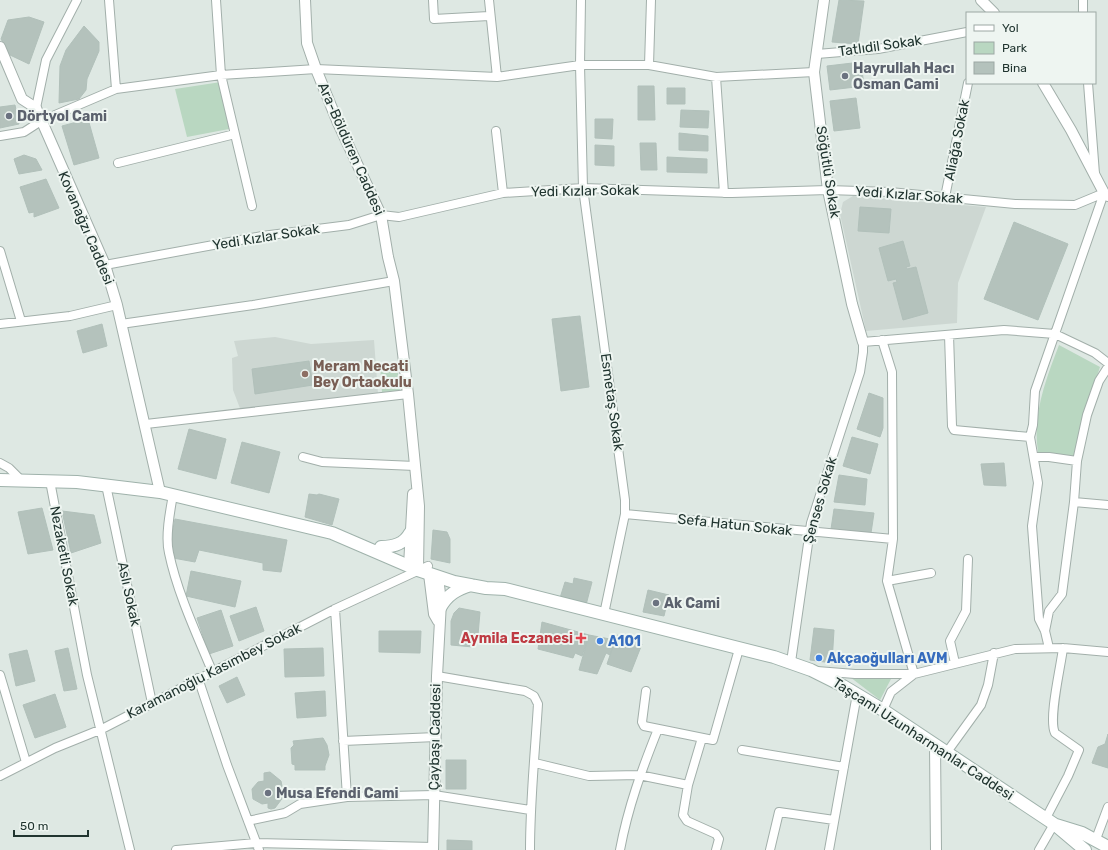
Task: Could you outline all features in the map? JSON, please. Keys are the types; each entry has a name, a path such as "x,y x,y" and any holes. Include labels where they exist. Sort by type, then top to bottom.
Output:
{"main road":[{"name":"Taşcami Uzunharmanlar Caddesi","path":"0,480 50,481 106,485 160,492 332,533 421,568 470,585 505,589 791,662 811,670 857,694 883,710 1050,821 1085,850"},
{"path":"332,533 353,536 382,547 421,568 491,582 505,589"},
{"path":"382,547 399,544 404,541 410,533"},
{"path":"440,608 452,594 470,585"},
{"name":"Taşcami Uzunharmanlar Caddesi","path":"1050,821 1082,832 1108,846"}],"street":[{"path":"0,46 22,99 36,108 46,60 77,0"},
{"path":"109,0 116,89"},
{"path":"216,0 221,75 252,206"},
{"name":"Ara-Böldüren Caddesi","path":"305,0 307,43 316,69 338,123 381,215 388,257 394,281 408,394 419,506 421,568"},
{"path":"433,0 434,19 489,16"},
{"path":"489,0 489,16 497,77"},
{"name":"Esmetaş Sokak","path":"581,0 580,64 583,188 619,452 625,514 604,614"},
{"path":"649,65 652,0"},
{"name":"Söğütlü Sokak","path":"824,0 814,72 828,190 852,304 863,342"},
{"path":"1083,0 1083,12"},
{"name":"Tatlıdil Sokak","path":"817,54 878,49 966,32"},
{"path":"0,136 24,132 41,121 116,89 221,75 316,69 497,77 580,64 649,65 716,77 814,72"},
{"path":"716,77 724,193"},
{"name":"Aliağa Sokak","path":"945,197 968,84"},
{"path":"1044,84 1106,194 1034,391 1033,425 1030,437 1038,483 1032,526 1039,619 1045,631 1049,648"},
{"path":"1088,84 1096,178"},
{"name":"Kovanağzı Caddesi","path":"36,108 105,265 117,305 146,424 160,492"},
{"path":"496,130 502,193"},
{"path":"118,163 235,134"},
{"name":"Yedi Kızlar Sokak","path":"105,265 262,236 349,225 381,215 399,216 502,193 583,188 724,193 828,190 890,192 1015,204 1075,205 1106,194"},
{"path":"0,251 22,321"},
{"path":"121,324 394,281"},
{"path":"0,324 70,316 117,305"},
{"path":"863,342 1004,330 1055,334 1095,353 1108,363"},
{"path":"949,335 952,426 954,430 1030,437"},
{"path":"882,340 892,372 893,539 887,580 904,633 914,674"},
{"name":"Şenses Sokak","path":"791,662 809,533 860,372 864,352 863,342"},
{"path":"1045,631 1049,611 1062,594 1074,502 1077,461 1087,415 1099,381 1108,367"},
{"path":"146,424 408,394"},
{"path":"303,457 322,462 415,466"},
{"path":"1034,457 1049,457 1077,461"},
{"path":"0,463 10,468 21,480"},
{"name":"Ara-Böldüren Caddesi","path":"415,466 410,533 421,568"},
{"name":"Nezaketli Sokak","path":"50,481 87,675 102,730 130,850"},
{"name":"Aslı Sokak","path":"106,485 152,703"},
{"path":"173,495 169,523 168,552 195,630 212,671"},
{"path":"1074,502 1108,505"},
{"name":"Sefa Hatun Sokak","path":"625,514 809,533 893,539"},
{"path":"955,663 950,641 966,611 968,559"},
{"name":"Çaybaşı Caddesi","path":"421,568 440,608 434,795 434,849"},
{"name":"Çaybaşı Caddesi","path":"421,568 434,614 439,623"},
{"name":"Karamanoğlu Kasımbey Sokak","path":"0,776 55,748 102,730 198,678 335,609 421,568"},
{"path":"887,580 931,573"},
{"path":"335,609 347,797"},
{"path":"811,670 855,674 914,674 1015,649 1064,648 1108,652"},
{"path":"1039,850 1079,750 1055,733 1053,729 1053,717 1064,648"},
{"path":"646,691 642,722 644,726 713,740 739,649"},
{"path":"947,752 981,704 988,685 994,653"},
{"path":"883,710 891,692 914,674"},
{"path":"0,675 26,762"},
{"path":"437,676 525,691 534,696 538,704 535,764 530,810 530,850"},
{"path":"198,678 257,846"},
{"path":"829,850 857,694"},
{"path":"620,850 625,822 639,775 658,729"},
{"path":"343,741 436,737"},
{"path":"702,738 688,785 683,815 687,821 716,834 718,839 716,850"},
{"path":"936,745 936,850"},
{"path":"742,750 844,767"},
{"path":"535,764 589,776 639,775 688,785"},
{"path":"248,822 285,814 300,804 347,797 434,795 530,810"},
{"path":"1096,839 1108,807"},
{"path":"770,850 779,812 834,820"},
{"path":"176,850 257,846 434,849"}],"shaded area":[{"path":"853,196 986,207 958,283 957,323 866,331 840,214 843,202"},
{"name":"Meram Necati Bey Ortaokulu","path":"275,337 311,344 374,340 378,394 241,411 233,390 232,358 238,356 234,341"}],"green space":[{"path":"221,82 229,129 187,137 175,89"},
{"path":"1059,345 1100,367 1081,424 1075,457 1038,452 1037,424 1041,397"},
{"path":"397,364 400,391 382,392 380,365"},
{"path":"850,677 891,679 880,700"}],"building":[{"path":"839,0 864,1 858,44 832,42"},
{"path":"29,17 44,22 29,64 10,55 1,39 8,20"},
{"path":"84,26 99,42 99,51 87,79 86,90 79,99 59,103 60,66 66,50"},
{"name":"Hayrullah Hacı Osman Cami","path":"861,62 864,86 830,90 827,66"},
{"path":"638,86 654,86 655,120 638,120"},
{"path":"667,88 685,88 685,104 667,104"},
{"path":"856,98 860,128 834,131 830,101"},
{"name":"Dörtyol Cami","path":"15,105 19,124 0,128 0,107"},
{"path":"681,110 709,111 708,128 680,127"},
{"path":"88,119 99,158 74,165 62,126"},
{"path":"595,119 613,119 612,139 595,138"},
{"path":"679,133 708,136 708,151 679,150"},
{"path":"640,143 656,143 657,170 641,170"},
{"path":"595,145 614,146 614,166 595,165"},
{"path":"24,155 36,159 42,170 19,174 14,159"},
{"path":"667,157 707,159 707,173 667,172"},
{"path":"46,179 59,208 34,217 34,212 29,213 20,187"},
{"path":"860,207 891,209 889,233 858,231"},
{"path":"1014,222 1068,244 1038,320 984,299"},
{"path":"903,241 910,266 906,267 907,269 916,267 928,313 903,320 893,283 897,282 896,279 888,281 879,248"},
{"path":"580,316 589,387 561,391 552,319"},
{"path":"102,324 107,346 83,353 77,331"},
{"path":"309,361 313,385 255,394 252,369"},
{"path":"869,393 883,398 883,428 880,437 857,429"},
{"path":"189,429 226,439 216,479 178,469"},
{"path":"852,437 878,444 870,474 843,466"},
{"path":"242,442 280,452 269,493 231,483"},
{"path":"1004,463 1006,486 984,485 981,464"},
{"path":"839,475 867,479 865,505 834,502"},
{"path":"309,494 319,494 339,499 332,525 305,517"},
{"path":"42,508 53,550 28,554 18,512"},
{"path":"834,509 874,513 871,533 831,529"},
{"path":"62,511 94,515 101,543 71,553"},
{"path":"175,519 287,540 281,572 263,570 263,563 199,550 195,562 173,558 171,539"},
{"path":"433,530 447,532 450,539 450,563 431,559"},
{"path":"191,571 241,581 235,607 186,596"},
{"path":"574,578 592,582 586,605 560,598 565,582 573,584"},
{"name":"Ak Cami","path":"648,590 669,595 664,616 643,612"},
{"path":"256,607 264,631 239,641 230,616"},
{"path":"459,608 480,612 478,635 474,635 473,647 451,645 451,621 454,613"},
{"path":"221,610 233,646 209,654 197,618"},
{"path":"542,622 589,635 582,656 575,653 573,658 538,649"},
{"path":"814,628 834,630 832,663 810,660"},
{"path":"379,631 421,631 420,653 379,652"},
{"path":"589,635 615,640 610,655 606,653 597,674 579,670"},
{"path":"617,635 642,644 631,672 607,664"},
{"path":"68,648 77,689 64,691 55,651"},
{"path":"323,648 324,676 285,677 284,649"},
{"path":"27,650 35,681 16,686 9,654"},
{"path":"237,677 245,695 227,703 219,686"},
{"path":"325,691 326,716 297,718 295,693"},
{"path":"55,694 66,727 35,738 23,705"},
{"path":"1108,734 1108,768 1092,763 1098,747 1105,744"},
{"path":"323,738 327,745 329,755 325,770 295,770 295,765 292,764 291,748 294,745 293,741"},
{"path":"446,760 466,760 466,789 446,789"},
{"name":"Musa Efendi Cami","path":"270,772 281,781 284,796 275,808 271,809 268,808 268,803 262,804 253,799 252,789 258,782 264,781 264,773"},
{"path":"447,840 472,841 472,850 447,850"}],"place":[{"name":"Hayrullah Hacı Osman Cami","path":"845,76"},
{"name":"Dörtyol Cami","path":"9,116"},
{"name":"Meram Necati Bey Ortaokulu","path":"305,374"},
{"name":"Ak Cami","path":"656,603"},
{"name":"Aymila Eczanesi","path":"581,638"},
{"name":"A101","path":"600,641"},
{"name":"Akçaoğulları AVM","path":"819,658"},
{"name":"Musa Efendi Cami","path":"268,793"}]}
